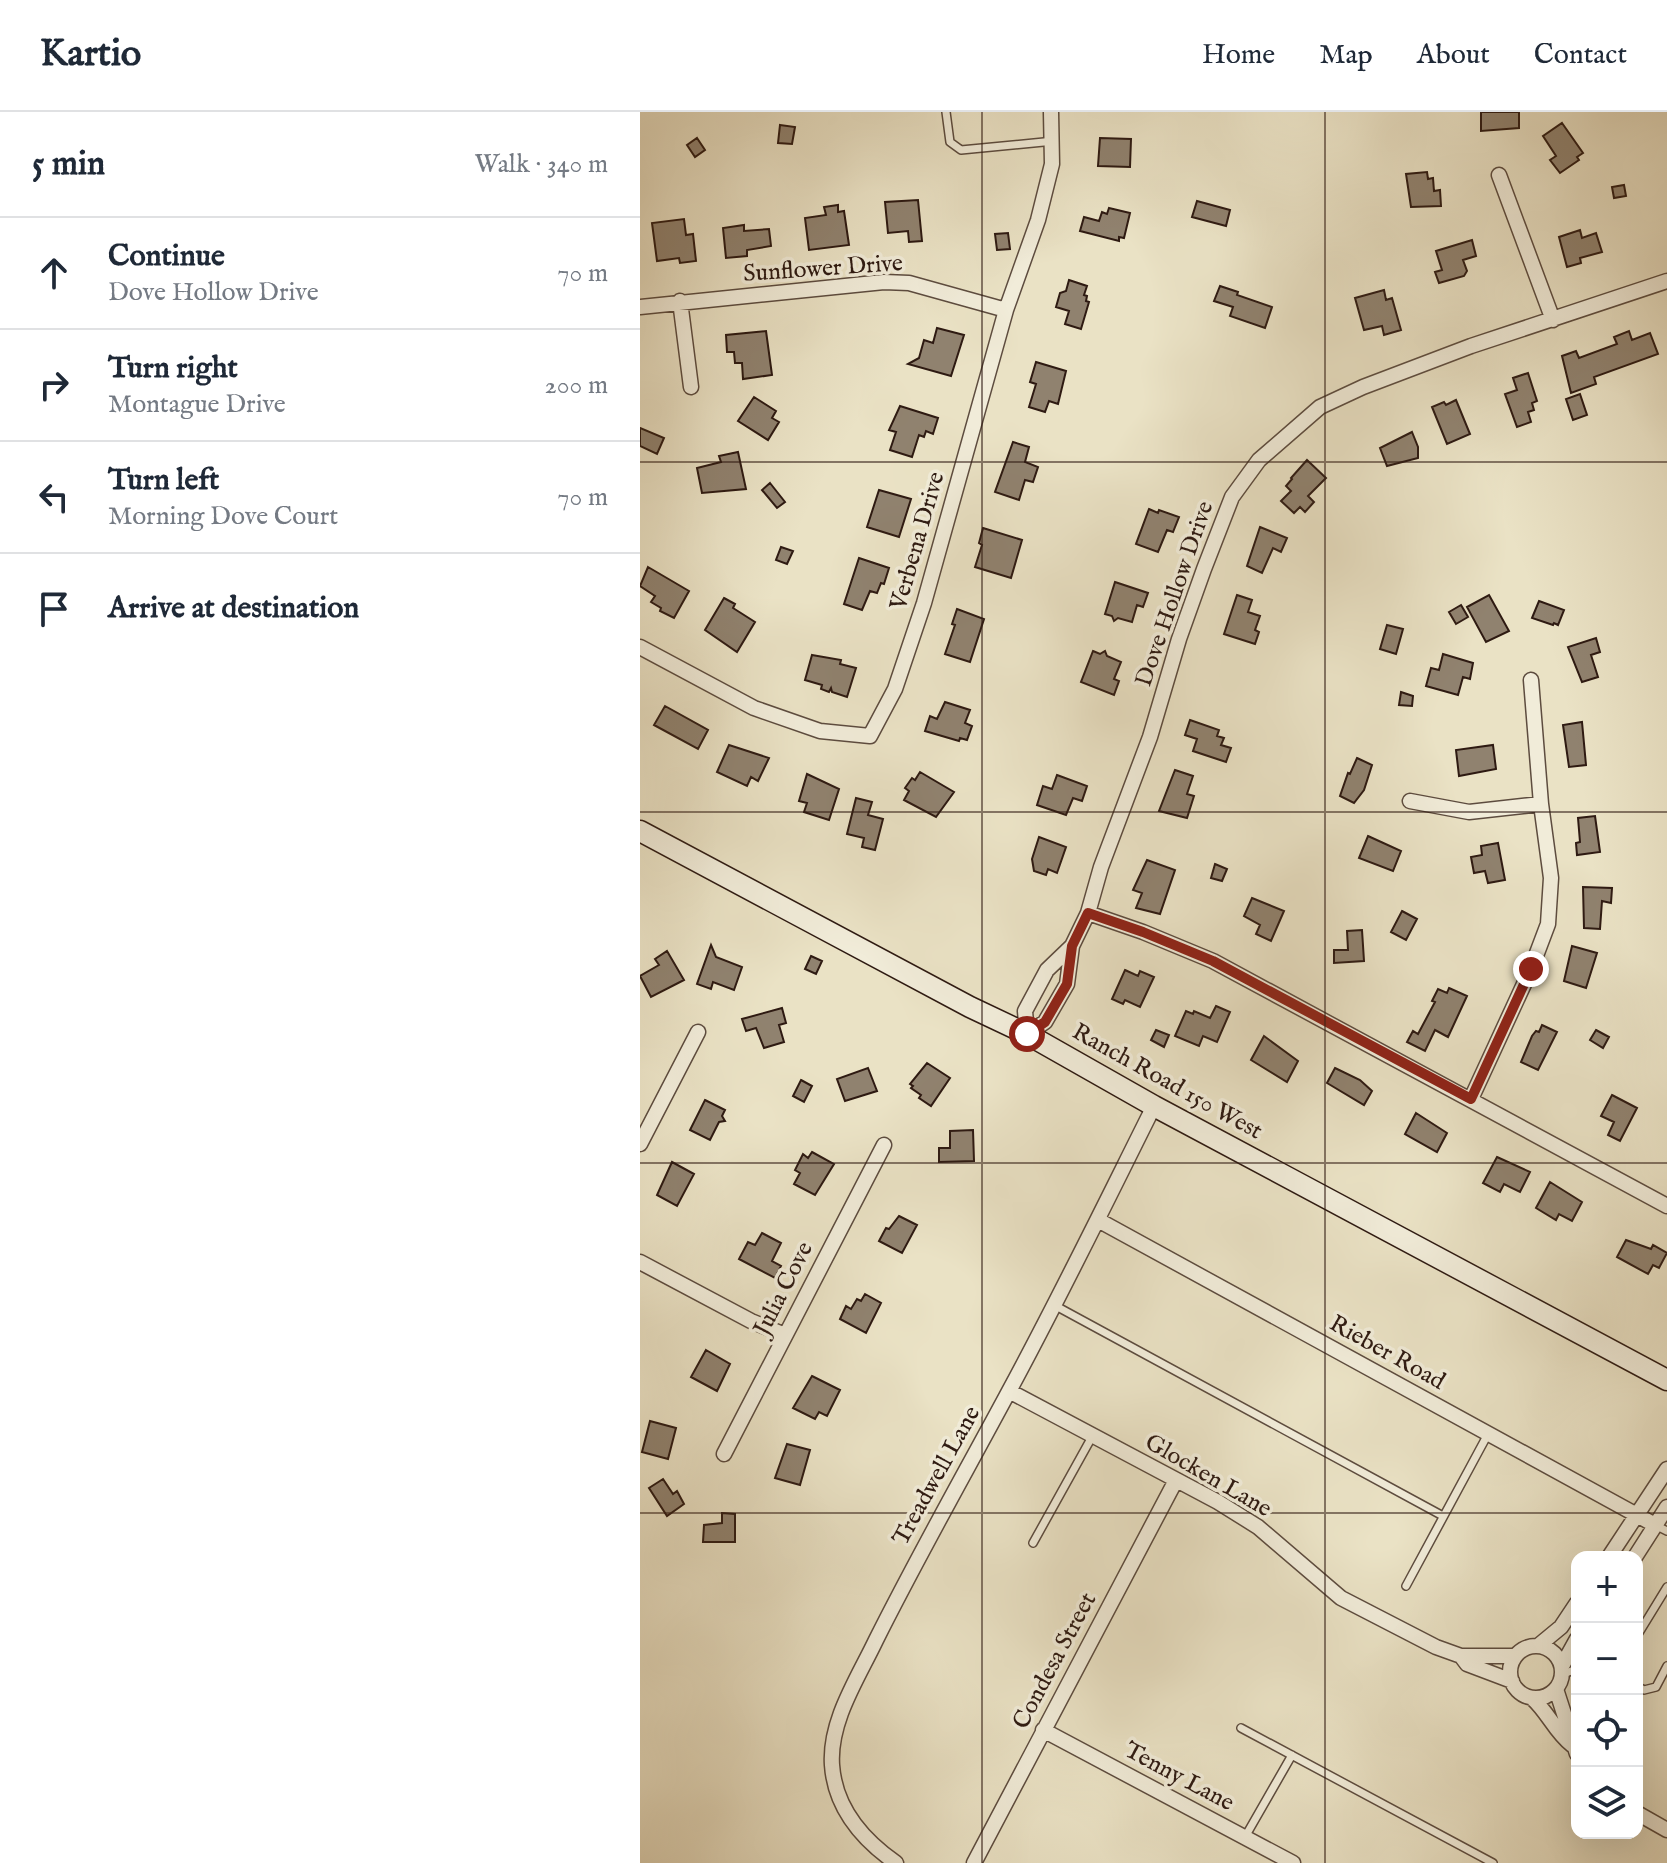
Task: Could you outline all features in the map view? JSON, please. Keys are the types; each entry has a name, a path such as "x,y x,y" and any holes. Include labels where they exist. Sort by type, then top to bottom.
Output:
{"main road":[{"name":"Ranch Road 150 West","path":"640,831 1027,1034 1154,1106 1667,1380"}],"street":[{"name":"Verbena Drive","path":"640,647 754,708 820,731 870,736 895,689 924,603 1006,310 1038,220 1052,164 1054,141 1051,112"},
{"path":"1499,175 1553,320"},
{"name":"Dove Hollow Drive","path":"1072,946 1047,970 1025,1011 1027,1034 1045,1022 1067,984 1072,946 1088,913 1101,867 1150,737 1204,569 1232,497 1259,460 1320,407 1363,387 1471,346 1667,281"},
{"name":"Sunflower Drive","path":"640,307 884,282 909,283 1006,310"},
{"path":"680,301 691,387"},
{"path":"1471,1099 1531,969 1548,924 1551,878 1541,804 1531,680"},
{"path":"1410,801 1469,812 1541,804"},
{"path":"1088,913 1213,961 1667,1206"},
{"path":"640,1144 698,1032"},
{"name":"Treadwell Lane","path":"896,1863 869,1843 851,1821 839,1796 832,1766 839,1722 912,1568 1009,1391 1154,1106"},
{"name":"Julia Cove","path":"724,1454 884,1145"},
{"name":"Rieber Road","path":"1098,1220 1661,1528"},
{"path":"640,1262 751,1321 785,1335"},
{"name":"Glocken Lane","path":"1009,1391 1258,1527 1341,1598 1436,1647 1461,1656 1515,1656"},
{"path":"1613,1551 1667,1469"},
{"name":"Condesa Street","path":"974,1863 1176,1480"},
{"path":"1640,1551 1661,1528 1667,1507"},
{"path":"1538,1646 1561,1627 1571,1612"},
{"path":"1532,1698 1549,1695 1567,1669 1553,1652 1538,1646 1529,1647 1515,1656 1510,1673 1512,1681 1523,1695 1532,1698 1546,1711 1571,1746"},
{"name":"Glocken Lane","path":"1461,1656 1467,1664 1512,1681"},
{"path":"1556,1689 1571,1733"},
{"name":"Tenny Lane","path":"1043,1730 1293,1863"},
{"path":"1643,1816 1667,1830"}],"lane":[{"path":"946,112 950,142 961,150 1054,141"},
{"path":"1054,1305 1443,1516"},
{"path":"1406,1586 1488,1434"},
{"path":"1033,1543 1093,1435"},
{"path":"1643,1626 1667,1587"},
{"path":"1643,1688 1651,1690 1656,1687 1667,1666"},
{"path":"1241,1728 1493,1863"},
{"path":"1245,1837 1292,1755"}],"building":[{"path":"1481,112 1519,112 1519,128 1481,131"},
{"path":"1562,123 1583,153 1577,157 1579,160 1560,173 1550,160 1556,156 1543,136"},
{"path":"780,125 795,127 792,144 778,143"},
{"path":"697,138 705,150 695,157 687,145"},
{"path":"1100,138 1131,139 1130,167 1098,166"},
{"path":"1427,172 1428,179 1433,178 1434,191 1440,190 1441,206 1411,207 1406,174"},
{"path":"1624,185 1626,196 1614,198 1612,187"},
{"path":"918,200 922,241 909,242 908,231 888,233 885,202"},
{"path":"1197,201 1230,210 1226,226 1192,217"},
{"path":"838,205 838,212 844,211 849,245 809,250 805,218 826,215 824,207"},
{"path":"1109,208 1130,213 1124,238 1119,237 1119,241 1080,231 1084,217 1099,221 1102,212 1107,214"},
{"path":"684,219 686,235 693,234 696,261 680,263 679,258 657,261 652,223"},
{"path":"744,225 744,231 769,229 771,246 747,250 747,256 726,258 723,228"},
{"path":"1580,230 1582,238 1596,233 1602,252 1580,258 1581,263 1567,267 1559,237"},
{"path":"1008,233 1010,249 997,250 995,234"},
{"path":"1472,240 1476,256 1463,260 1467,271 1464,276 1439,283 1435,272 1442,270 1436,251"},
{"path":"1069,280 1087,286 1084,295 1089,302 1081,329 1065,324 1069,311 1056,307 1060,293 1066,291"},
{"path":"1220,286 1272,307 1265,328 1230,316 1233,307 1214,301"},
{"path":"1384,290 1386,300 1392,298 1401,330 1384,335 1382,326 1364,330 1355,298"},
{"path":"937,328 964,335 951,376 908,364 919,358 924,340 933,343"},
{"path":"766,331 772,375 743,379 742,363 735,363 734,352 727,352 726,335"},
{"path":"1629,331 1632,340 1650,333 1658,354 1594,377 1596,384 1571,393 1562,356 1576,351 1579,358 1617,344 1614,337"},
{"path":"1036,362 1066,371 1058,404 1049,401 1045,412 1029,407 1036,384 1030,382"},
{"path":"1528,373 1537,401 1532,403 1534,410 1528,412 1531,422 1517,427 1505,394 1517,390 1513,378"},
{"path":"1580,394 1587,415 1573,420 1566,399"},
{"path":"754,397 776,411 772,418 779,422 768,440 738,421"},
{"path":"1456,400 1470,434 1447,444 1432,407"},
{"path":"900,406 938,418 933,434 926,431 924,437 919,435 912,457 890,450 896,432 889,430"},
{"path":"640,428 664,438 657,454 640,446"},
{"path":"1412,432 1418,447 1418,458 1387,466 1380,448"},
{"path":"1013,442 1029,447 1025,462 1038,467 1033,482 1025,480 1019,500 995,492"},
{"path":"738,452 746,489 702,493 697,468 721,462 719,456"},
{"path":"1307,460 1326,478 1308,496 1314,502 1305,512 1300,507 1294,513 1281,501 1291,491 1286,486 1291,478"},
{"path":"770,483 785,502 777,508 762,490"},
{"path":"879,490 911,499 899,537 867,527"},
{"path":"1149,509 1179,517 1173,532 1167,530 1158,552 1136,544"},
{"path":"1260,527 1287,538 1281,552 1273,548 1262,573 1247,566"},
{"path":"983,528 1022,540 1011,578 975,567 982,545 979,543"},
{"path":"781,547 793,551 787,564 776,560"},
{"path":"859,558 889,568 884,584 881,583 877,593 870,591 862,610 844,604"},
{"path":"648,567 689,591 674,618 660,611 661,608 651,602 655,596 640,586"},
{"path":"1115,582 1148,593 1143,607 1137,605 1132,622 1118,618 1114,621 1112,616 1105,614"},
{"path":"1237,595 1252,600 1248,612 1260,616 1255,630 1259,632 1255,644 1224,634"},
{"path":"1489,595 1509,631 1486,642 1467,607"},
{"path":"724,598 755,622 737,652 705,630"},
{"path":"1539,601 1564,610 1558,625 1532,618"},
{"path":"1461,605 1468,617 1456,624 1449,612"},
{"path":"957,609 984,619 970,662 945,654"},
{"path":"1387,625 1403,629 1396,654 1380,649"},
{"path":"1596,638 1600,652 1591,655 1598,677 1582,682 1568,647"},
{"path":"1093,651 1100,654 1105,651 1107,656 1121,662 1114,679 1119,681 1114,695 1081,682"},
{"path":"1443,654 1473,663 1470,679 1463,677 1458,695 1426,686 1431,668 1439,670"},
{"path":"812,655 841,660 840,664 856,668 847,697 805,680"},
{"path":"1401,692 1413,696 1412,706 1399,705"},
{"path":"945,702 970,710 965,723 972,726 967,740 960,738 959,741 925,731 930,716 937,719"},
{"path":"665,706 708,730 698,749 654,725"},
{"path":"1190,720 1219,730 1217,736 1224,738 1221,745 1231,748 1226,762 1193,751 1197,739 1185,735"},
{"path":"1582,722 1586,765 1569,767 1563,725"},
{"path":"729,745 769,758 758,781 751,777 747,786 717,772"},
{"path":"1493,745 1496,769 1459,776 1456,750"},
{"path":"1357,758 1372,765 1364,790 1354,803 1340,796"},
{"path":"1175,770 1193,776 1187,794 1194,796 1187,818 1159,811"},
{"path":"920,772 954,792 936,817 904,800 909,791 905,788"},
{"path":"807,774 839,789 829,820 804,812 807,803 799,801"},
{"path":"1057,775 1087,786 1082,801 1073,798 1066,815 1037,805 1043,786 1052,789"},
{"path":"856,798 872,802 868,815 883,819 875,850 862,847 864,838 847,834"},
{"path":"1595,816 1600,852 1577,855 1576,843 1580,842 1578,818"},
{"path":"1368,836 1401,851 1393,871 1359,858"},
{"path":"1039,837 1066,847 1057,873 1048,869 1046,875 1034,871 1032,859"},
{"path":"1498,843 1505,880 1488,883 1485,871 1474,873 1471,857 1482,855 1481,846"},
{"path":"1147,860 1175,870 1160,914 1136,908 1142,893 1133,890"},
{"path":"1215,864 1227,869 1222,881 1211,878"},
{"path":"1583,887 1612,888 1611,903 1602,901 1600,929 1584,928"},
{"path":"1252,898 1284,911 1271,941 1256,934 1260,925 1244,916"},
{"path":"1402,911 1417,919 1406,940 1391,932"},
{"path":"1362,930 1364,961 1334,963 1334,950 1348,950 1347,931"},
{"path":"711,945 716,957 742,967 734,990 713,982 711,989 697,984"},
{"path":"1572,946 1597,953 1586,988 1564,981"},
{"path":"667,951 684,980 651,997 640,976 659,965 655,959"},
{"path":"811,956 822,961 816,974 805,969"},
{"path":"1125,970 1138,976 1140,971 1154,977 1140,1007 1125,1000 1123,1004 1112,999"},
{"path":"1449,988 1467,996 1448,1037 1435,1030 1425,1051 1407,1042 1413,1031 1418,1034 1435,1002 1432,1001 1438,989 1447,993"},
{"path":"1216,1006 1230,1012 1217,1042 1203,1036 1199,1046 1175,1036 1186,1011 1210,1018"},
{"path":"782,1008 786,1023 779,1025 784,1042 764,1048 756,1028 746,1031 742,1019"},
{"path":"1542,1025 1557,1032 1538,1070 1521,1062 1532,1036 1539,1032"},
{"path":"1156,1030 1169,1035 1164,1047 1151,1040"},
{"path":"1596,1030 1609,1037 1603,1048 1590,1040"},
{"path":"1264,1036 1298,1061 1287,1082 1251,1060"},
{"path":"927,1063 950,1078 931,1106 919,1098 921,1095 910,1084"},
{"path":"868,1068 877,1091 845,1101 837,1079"},
{"path":"1335,1068 1360,1080 1372,1091 1364,1105 1327,1083"},
{"path":"801,1080 812,1086 804,1102 793,1096"},
{"path":"1612,1095 1637,1108 1620,1141 1608,1135 1614,1122 1601,1116"},
{"path":"705,1100 725,1110 722,1116 725,1121 719,1122 710,1140 690,1130"},
{"path":"1416,1113 1447,1133 1437,1152 1405,1134"},
{"path":"973,1130 974,1161 939,1162 939,1148 950,1148 950,1131"},
{"path":"812,1152 834,1164 815,1195 794,1184 800,1173 795,1170 803,1154 808,1158"},
{"path":"1497,1157 1530,1172 1520,1192 1504,1184 1500,1192 1483,1183"},
{"path":"672,1162 694,1174 677,1206 657,1195"},
{"path":"1550,1182 1582,1202 1572,1221 1559,1214 1556,1220 1536,1208"},
{"path":"899,1216 917,1225 902,1253 879,1241 886,1228 889,1229"},
{"path":"762,1233 781,1243 772,1261 781,1266 775,1278 739,1259 748,1242 755,1245"},
{"path":"1626,1240 1651,1249 1653,1245 1667,1253 1659,1268 1653,1265 1648,1274 1617,1257"},
{"path":"865,1294 881,1303 866,1333 840,1319 846,1306 851,1309 857,1299 861,1301"},
{"path":"706,1350 730,1364 717,1391 691,1377"},
{"path":"812,1376 840,1390 827,1416 819,1412 815,1419 793,1408"},
{"path":"650,1421 676,1428 668,1459 642,1452"},
{"path":"787,1444 810,1450 800,1485 775,1478"},
{"path":"663,1479 673,1494 677,1491 684,1504 667,1516 649,1488"},
{"path":"722,1513 735,1514 735,1542 703,1542 704,1525 722,1523"}],"route":[{"path":"1027,1034 1045,1022 1067,984 1072,946 1088,913 1213,961 1471,1099 1531,969"}]}
